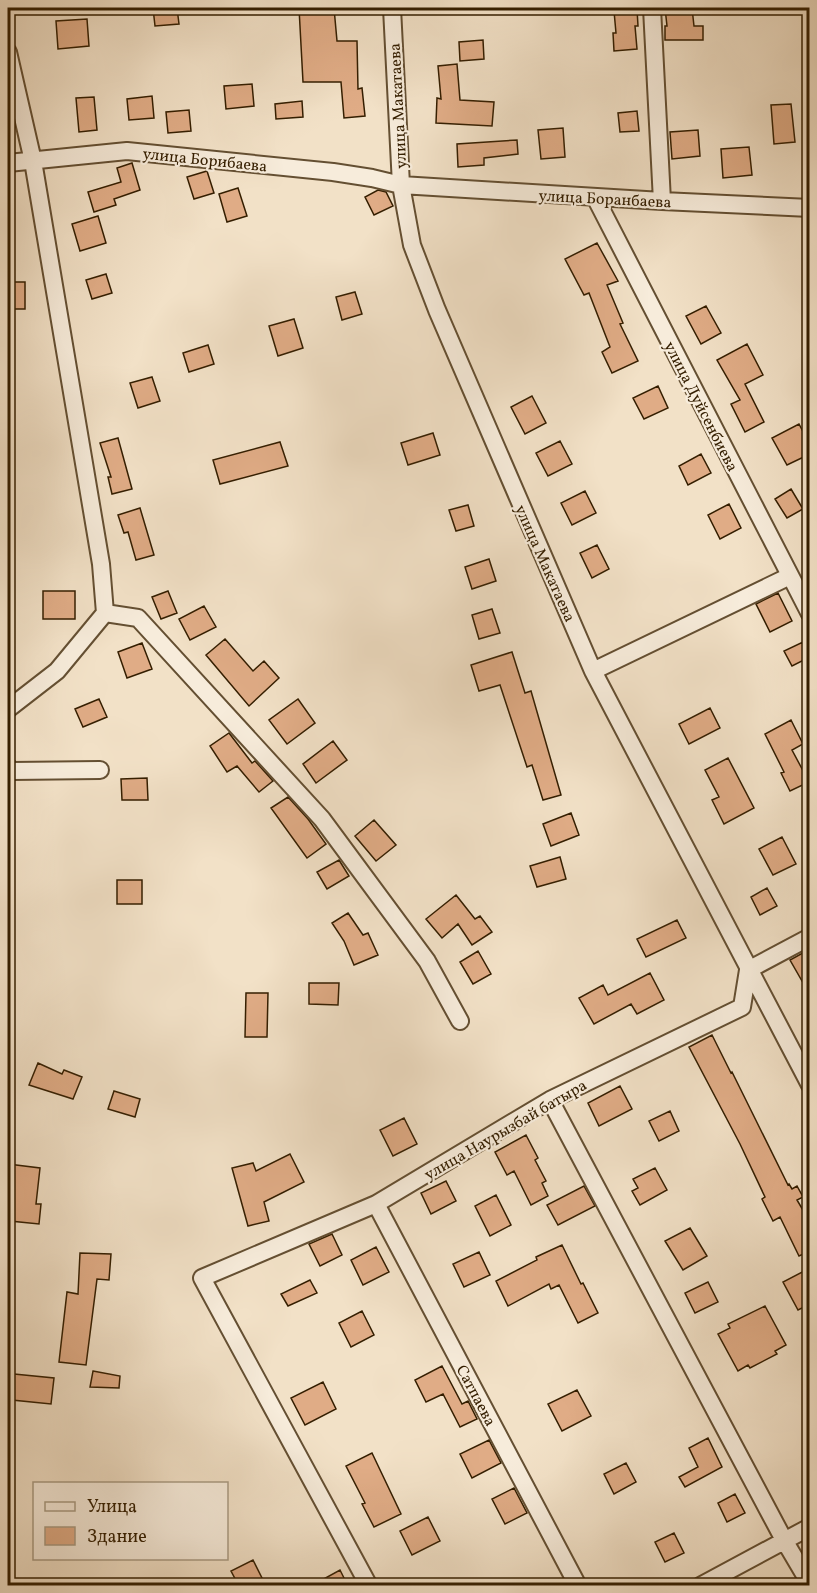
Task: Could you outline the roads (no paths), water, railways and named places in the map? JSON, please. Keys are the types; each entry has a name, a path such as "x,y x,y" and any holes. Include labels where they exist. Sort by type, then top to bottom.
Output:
{"street":[{"name":"улица Макатаева","path":"392,8 401,185 412,245 437,310 593,671 810,1085"},
{"path":"652,8 662,201"},
{"path":"8,52 33,161 101,564 105,613 57,671 8,709"},
{"name":"улица Борибаева","path":"8,163 127,151 333,172 401,185"},
{"name":"улица Боранбаева","path":"401,185 810,208"},
{"name":"улица Дуйсенбиева","path":"595,197 810,614"},
{"path":"593,671 790,576"},
{"path":"105,613 138,618 322,819 428,961 460,1021"},
{"path":"8,767 12,771 100,770"},
{"path":"748,970 810,937"},
{"name":"улица Наурызбай батыра","path":"369,1586 202,1278 376,1204 550,1100 742,1007 748,970"},
{"path":"550,1100 784,1540 810,1584"},
{"name":"Сатпаева","path":"376,1204 578,1586"},
{"path":"700,1586 810,1527"}]}
